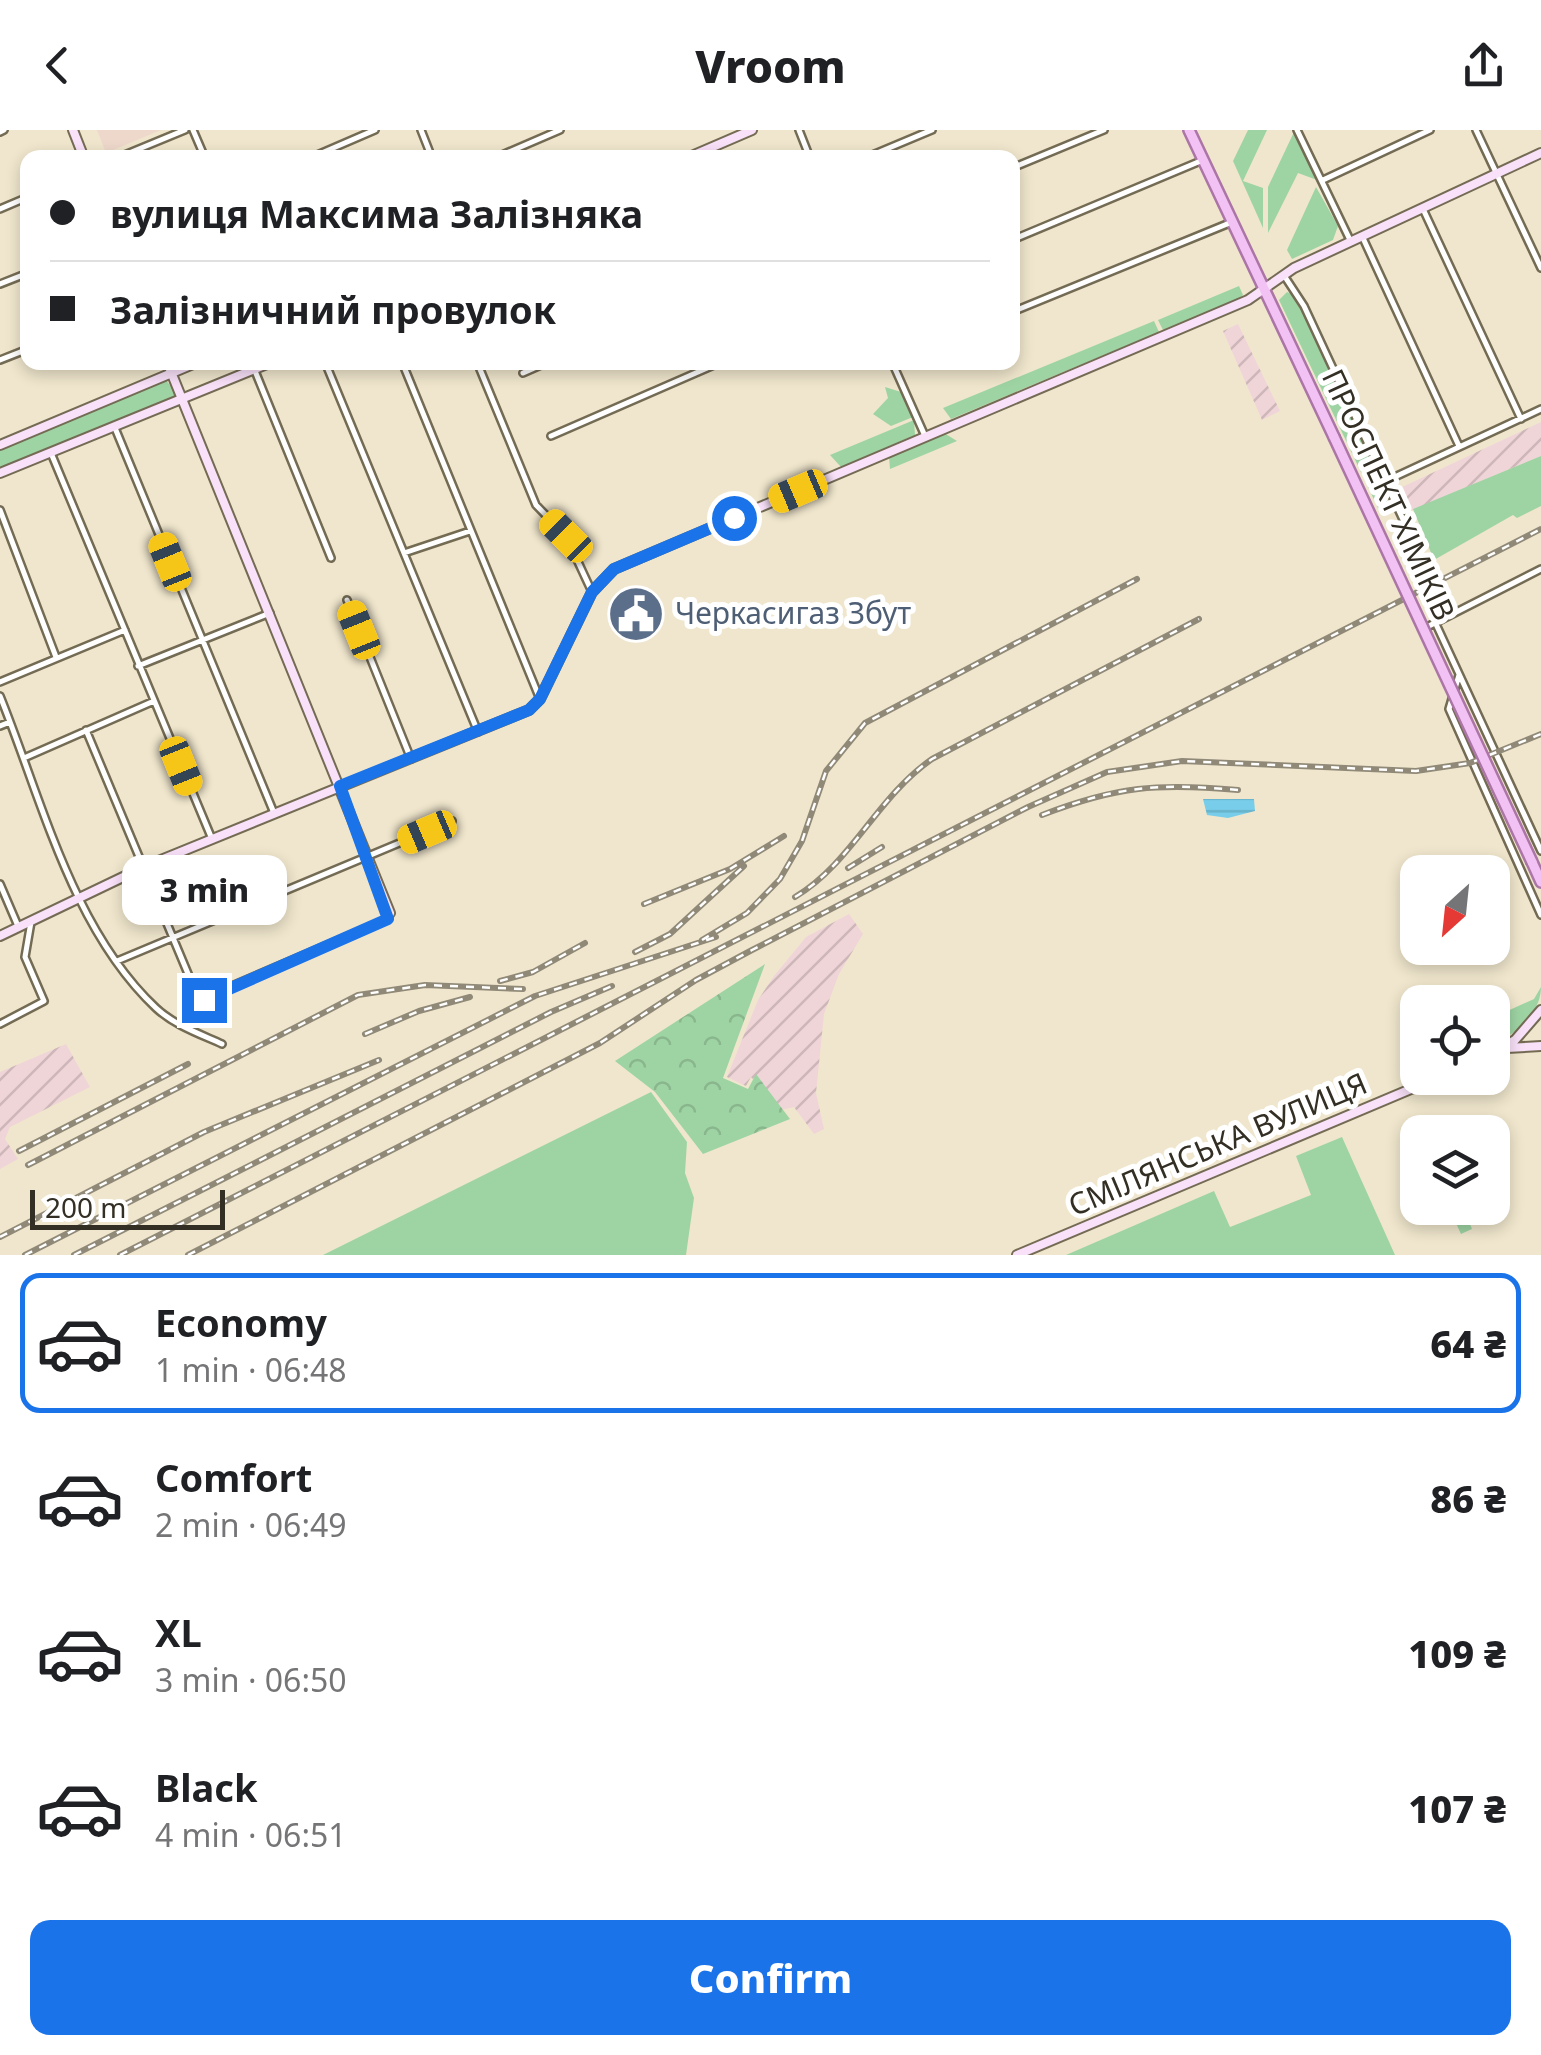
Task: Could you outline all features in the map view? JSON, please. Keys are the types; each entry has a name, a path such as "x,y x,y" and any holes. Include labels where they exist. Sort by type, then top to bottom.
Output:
{"main road":[{"path":"706,150 752,130"},
{"name":"ПРОСПЕКТ ХІМІКІВ","path":"1189,130 1541,882"},
{"path":"0,936 146,866 529,710 540,699 592,592 614,569 1265,292 1284,276 1362,236 1541,153"},
{"path":"171,370 390,913"},
{"path":"0,445 179,370"},
{"path":"0,474 254,370"},
{"path":"1510,1041 1541,1010"},
{"path":"1510,1048 1541,1046"},
{"name":"СМІЛЯНСЬКА ВУЛИЦЯ","path":"1016,1255 1400,1094"}],"street":[{"path":"136,150 185,130"},
{"path":"329,150 376,130"},
{"path":"513,150 560,130"},
{"path":"884,150 932,130"},
{"path":"1020,165 1104,130"},
{"path":"1296,130 1352,242"},
{"path":"1323,180 1430,130"},
{"path":"1476,130 1541,268"},
{"path":"1020,237 1203,160"},
{"path":"1423,208 1521,419"},
{"path":"1020,309 1232,222"},
{"path":"1362,236 1459,446"},
{"name":"ПРОСПЕКТ ХІМІКІВ","path":"1284,276 1304,306 1413,541"},
{"path":"254,370 331,558"},
{"path":"328,370 478,732"},
{"path":"405,370 540,699"},
{"path":"480,370 536,505 566,536 592,592"},
{"path":"524,373 531,370"},
{"path":"551,436 703,370"},
{"path":"896,370 925,436"},
{"path":"1386,481 1541,409"},
{"path":"115,426 274,813"},
{"path":"51,453 212,839"},
{"path":"0,510 56,657"},
{"path":"404,554 470,531"},
{"path":"1452,698 1420,630 1541,569"},
{"path":"346,600 411,759"},
{"path":"138,666 270,613"},
{"path":"1435,622 1541,851"},
{"path":"0,682 125,630"},
{"path":"1430,651 1444,642"},
{"path":"1459,675 1448,709 1541,915"},
{"path":"0,696 79,896 117,960 158,1010 222,1044"},
{"path":"24,758 154,701"},
{"path":"0,726 10,722"},
{"path":"86,730 201,1000 388,919 390,913"},
{"path":"1502,832 1526,819"},
{"path":"117,960 452,821"},
{"path":"0,884 18,926"},
{"path":"0,1024 44,1002 25,956 31,919"}],"shaded area":[{"path":"97,130 161,130 113,150 105,150"},
{"path":"1238,324 1280,411 1262,420 1223,331"},
{"path":"1541,422 1541,456 1410,511 1400,488"},
{"path":"849,914 863,934 839,974 824,1014 816,1093 824,1129 814,1134 794,1107 781,1110 751,1077 746,1086 727,1077 758,1000 774,976 806,937"},
{"path":"66,1044 90,1087 10,1127 5,1139 18,1159 0,1169 0,1072"}],"green space":[{"path":"1248,130 1267,130 1243,181 1263,188 1263,228 1233,161"},
{"path":"1294,132 1317,180 1298,173 1268,233 1268,187"},
{"path":"1316,187 1338,226 1333,240 1292,259 1287,250"},
{"path":"1239,286 1243,295 1237,300 1163,330 1158,320"},
{"path":"1287,292 1294,295 1304,315 1388,495 1387,503 1379,510 1279,300"},
{"path":"1154,321 1159,332 951,419 943,408"},
{"path":"166,380 177,395 173,399 0,470 0,449"},
{"path":"885,387 901,392 913,417 891,426 873,414 888,398"},
{"path":"914,420 915,435 841,467 830,455"},
{"path":"944,433 957,441 890,469 889,456"},
{"path":"1541,456 1541,506 1517,518 1513,515 1434,560 1413,509"},
{"path":"765,964 723,1078 748,1089 756,1074 790,1119 703,1154 655,1092 615,1061"},
{"path":"1541,987 1528,1020 1510,1034 1510,1010 1534,999"},
{"path":"651,1092 687,1142 685,1173 694,1198 686,1255 323,1255"},
{"path":"1342,1137 1395,1255 1066,1255 1214,1191 1230,1227 1311,1195 1296,1156"},
{"path":"1457,1225 1470,1225 1472,1229 1461,1234"}],"water":[{"path":"1203,799 1254,799 1255,811 1228,818 1207,815"}],"railway":[{"path":"120,1255 1541,529"},
{"path":"702,940 747,913 780,879 802,841 826,771 865,723 1137,579"},
{"path":"795,897 833,867 895,792 932,759 1199,619"},
{"path":"188,1255 600,1043 696,980 752,950 1028,807 1107,772 1182,761 1416,771 1470,763 1541,734"},
{"path":"1042,815 1093,798 1138,789 1238,790"},
{"path":"730,869 784,836"},
{"path":"848,868 882,847"},
{"path":"635,952 670,934 744,866"},
{"path":"644,904 730,869"},
{"path":"25,1255 535,996 716,937"},
{"path":"500,981 533,972 585,943"},
{"path":"28,1165 358,995 425,985 523,989"},
{"path":"74,1255 551,1012 612,986"},
{"path":"365,1034 419,1011 470,997"},
{"path":"0,1237 204,1132 379,1060"},
{"path":"19,1151 188,1064"}],"place":[{"name":"Черкасигаз Збут","path":"636,614"}],"route":[{"path":"204,1000 388,919 390,913 340,786 529,710 540,699 578,617 601,581 632,560 734,518"}]}
